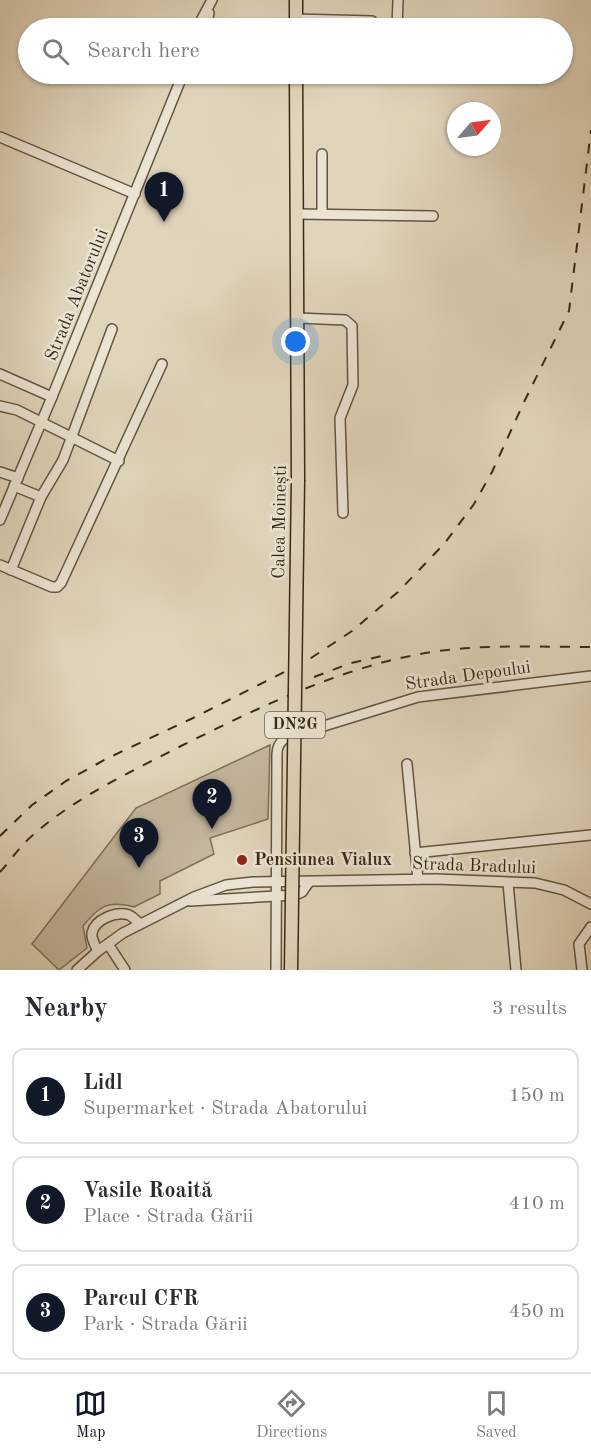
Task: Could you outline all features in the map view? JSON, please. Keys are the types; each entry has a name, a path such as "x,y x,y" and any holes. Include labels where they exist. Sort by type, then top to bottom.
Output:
{"main road":[{"path":"296,0 296,18"},
{"name":"Calea Moinești","path":"291,970 298,480 296,84"}],"street":[{"path":"397,18 398,0"},
{"path":"203,18 212,1"},
{"path":"208,18 212,1"},
{"name":"Strada Abatorului","path":"0,520 181,84"},
{"path":"0,137 135,195"},
{"path":"322,154 322,214"},
{"path":"297,214 433,216"},
{"path":"298,318 345,320 352,326 353,384 340,418 343,513"},
{"path":"11,570 41,497 63,460 112,329"},
{"path":"0,565 52,587 57,587 61,583 162,364"},
{"path":"0,374 52,397"},
{"path":"0,406 17,410 119,461"},
{"path":"0,472 41,497"},
{"name":"Strada Depoului","path":"276,970 277,747 285,738 417,698 591,676"},
{"path":"407,764 418,879"},
{"path":"416,853 591,835"},
{"name":"Strada Bradului","path":"77,970 98,951 140,924 185,901 226,885 418,879 508,883 549,886 591,904"},
{"path":"185,901 295,895 302,892 312,882"},
{"path":"508,883 516,970"},
{"path":"98,951 92,932 96,925 105,918 129,915 140,924"},
{"path":"582,970 579,944 591,927"},
{"path":"108,944 125,970"}],"shaded area":[{"path":"270,745 268,819 210,838 214,854 160,881 160,894 134,907 117,904 99,909 83,926 87,948 59,970 32,944 136,808"}],"railway":[{"path":"0,836 32,805 66,781 308,660 352,631 398,592 444,544 474,504 492,472 569,311 591,130"},
{"path":"0,872 20,848 49,821 102,787 238,718 301,690 366,667 452,649 591,647"},
{"path":"314,677 351,663 382,656"}],"place":[{"name":"Lidl","path":"164,222"},
{"name":"Vasile Roaită","path":"212,829"},
{"name":"Pensiunea Vialux","path":"242,860"},
{"name":"Parcul CFR","path":"139,868"}]}
